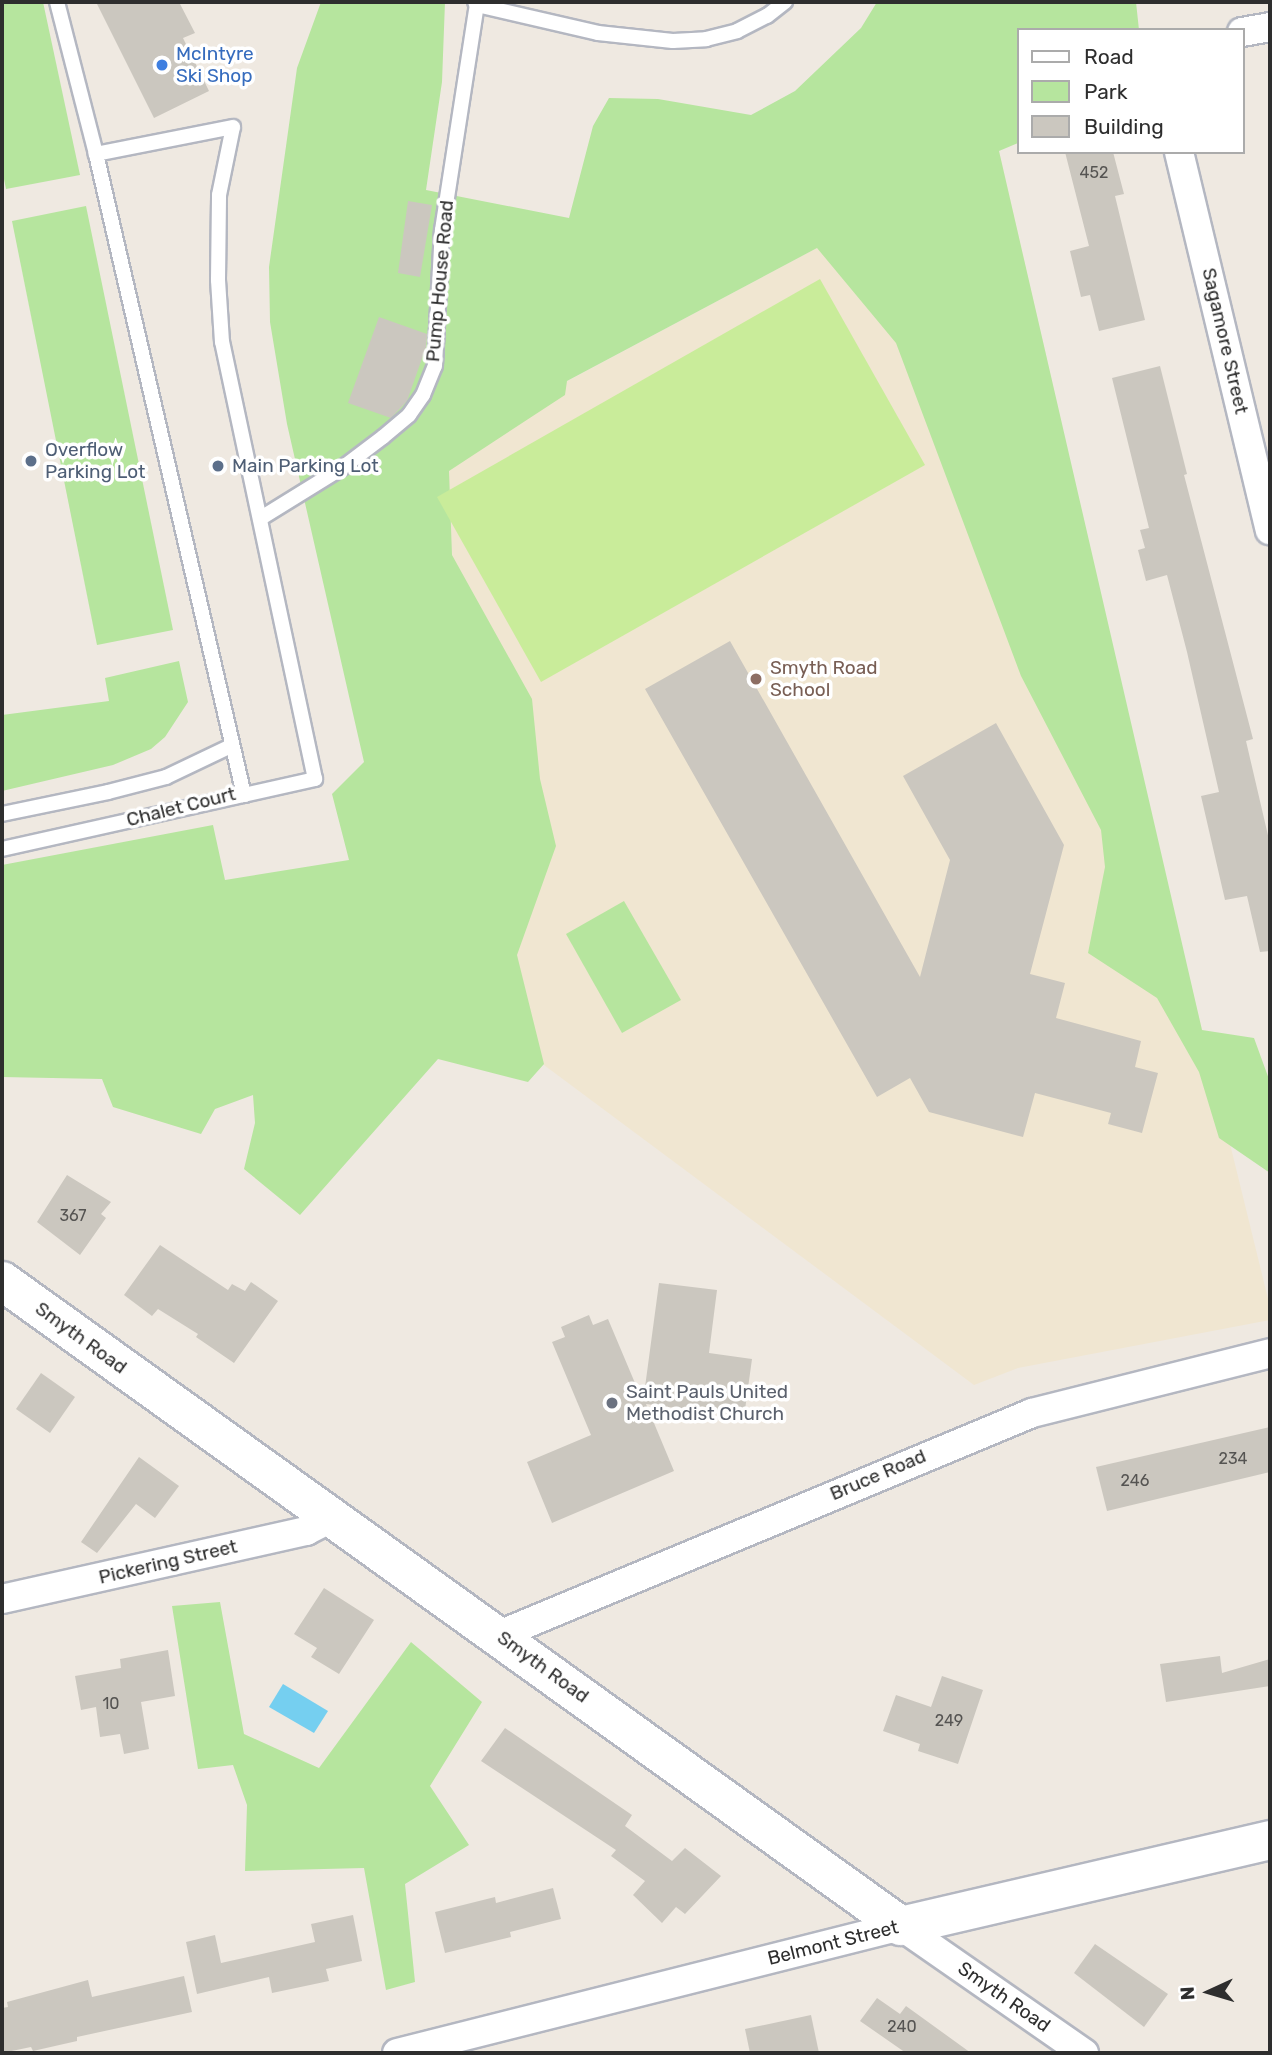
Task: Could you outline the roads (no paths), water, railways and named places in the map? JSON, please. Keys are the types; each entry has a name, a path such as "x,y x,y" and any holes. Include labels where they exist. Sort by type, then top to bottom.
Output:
{"street":[{"path":"1244,33 1270,27"},
{"name":"Sagamore Street","path":"1180,154 1258,427 1270,530"},
{"name":"Smyth Road","path":"2,1281 901,1926 1084,2053"},
{"name":"Bruce Road","path":"499,1635 1032,1413 1270,1353"},
{"name":"Pickering Street","path":"2,1599 306,1531 332,1518"},
{"name":"Belmont Street","path":"397,2053 901,1926 1270,1840"}],"lane":[{"path":"57,2 96,154 231,746"},
{"path":"476,3 598,33 673,41 706,39 737,31 767,16 785,2"},
{"name":"Pump House Road","path":"261,519 342,468 383,437 409,415 423,395 435,366 444,218 476,3"},
{"path":"96,154 233,127 219,195 218,280 222,342 315,779 244,795"},
{"name":"Chalet Court","path":"2,814 108,792 166,776 231,746 244,795 2,849"}],"water":[{"path":"283,1684 328,1711 314,1733 269,1707"}],"place":[{"name":"McIntyre Ski Shop","path":"162,65"},
{"name":"Overflow Parking Lot","path":"31,461"},
{"name":"Main Parking Lot","path":"218,466"},
{"name":"Smyth Road School","path":"756,679"},
{"name":"Saint Pauls United Methodist Church","path":"612,1403"}]}
